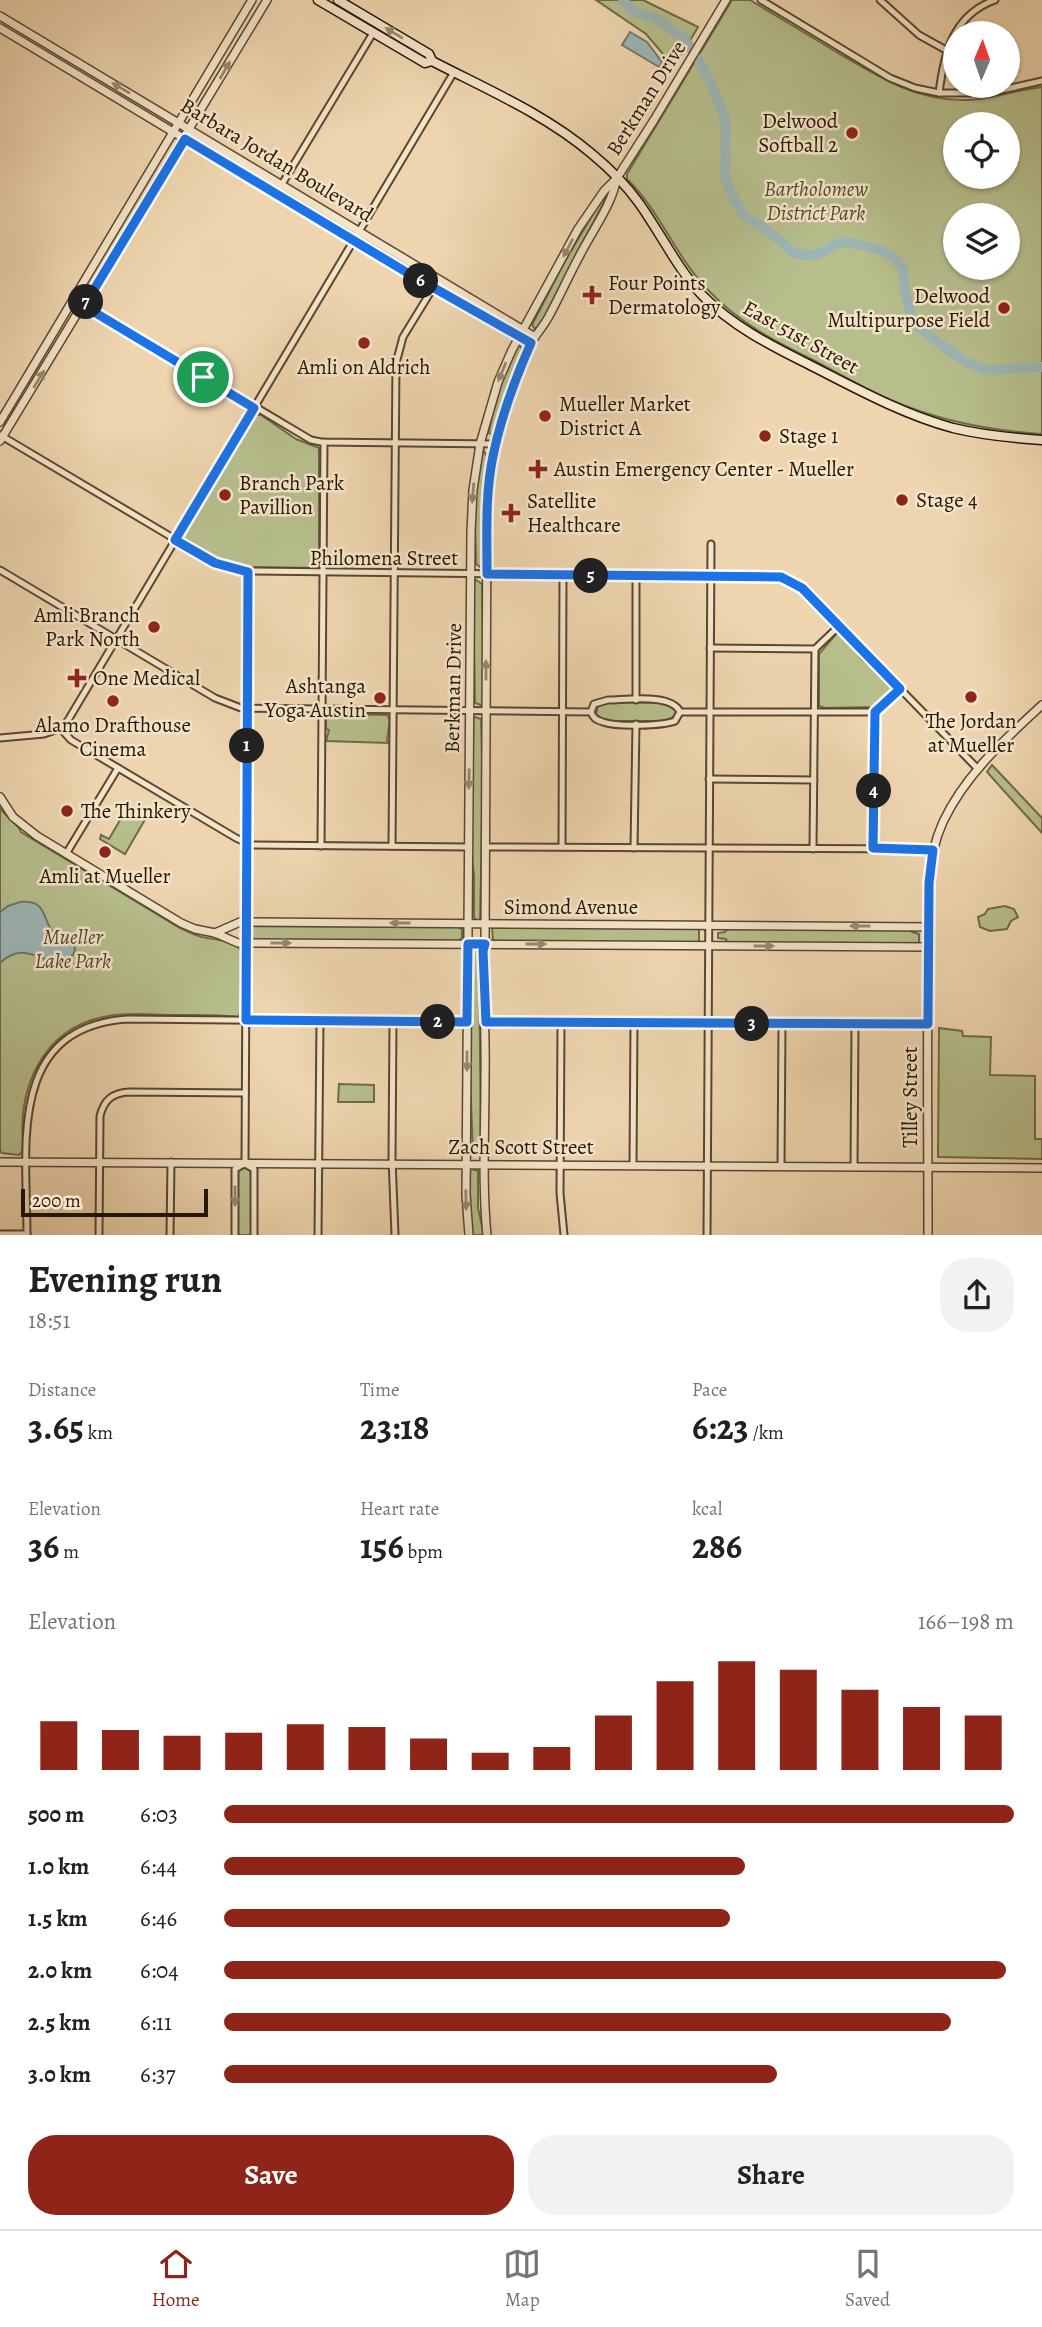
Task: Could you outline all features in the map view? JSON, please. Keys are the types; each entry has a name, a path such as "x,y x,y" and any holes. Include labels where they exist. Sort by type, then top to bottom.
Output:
{"main road":[{"name":"East 51st Street","path":"318,0 425,63 432,61 524,108 591,153 638,202 682,270 704,296 731,320 760,339 884,402 919,416 980,433 1042,440"},
{"path":"338,0 429,54 432,61"}],"street":[{"path":"0,422 252,0"},
{"path":"1,438 84,306 267,0"},
{"name":"Berkman Drive","path":"469,1235 466,1164 472,490 481,444 498,382 523,328 578,229 604,191 617,178 726,0"},
{"path":"761,0 890,78 915,88 939,93 988,93 1042,81"},
{"path":"880,0 919,35 943,48"},
{"path":"965,21 972,12 995,0"},
{"name":"Barbara Jordan Boulevard","path":"0,16 523,328 533,340"},
{"name":"Barbara Jordan Boulevard","path":"0,28 433,288 519,337 533,340"},
{"path":"276,194 373,33"},
{"path":"939,93 943,68"},
{"path":"0,738 44,734 61,729 454,72"},
{"name":"Berkman Drive","path":"487,1235 483,951 488,499 496,444 510,395 533,340 547,320 613,197 617,178"},
{"path":"392,846 397,354 403,337 433,288"},
{"path":"74,299 305,437 324,442 496,444"},
{"name":"Philomena Street","path":"1,438 215,563 248,572 711,576 773,577 790,580 802,588 977,768"},
{"path":"321,846 324,442"},
{"path":"707,1235 711,544"},
{"path":"0,570 215,698 247,709 591,712"},
{"path":"245,1163 248,572"},
{"path":"562,847 563,575"},
{"path":"636,576 636,700"},
{"path":"710,648 815,649 839,626"},
{"path":"813,849 815,649"},
{"path":"680,712 875,712 900,689"},
{"path":"636,700 667,701 677,706 680,712 679,717 670,723 636,724 604,723 595,719 591,712 594,704 600,701 636,700"},
{"name":"Tilley Street","path":"928,1235 928,927 933,850 949,810 977,768 1042,705"},
{"path":"873,848 875,712"},
{"path":"635,848 636,724"},
{"path":"61,729 71,740 247,843 468,847"},
{"path":"66,854 118,768"},
{"path":"709,779 814,780"},
{"name":"Simond Avenue","path":"0,797 21,825 66,854 181,923 215,933 236,943 928,947"},
{"path":"485,847 933,850"},
{"name":"Simond Avenue","path":"215,933 236,923 246,922 928,927"},
{"path":"0,1234 27,1234 28,1117 33,1085 50,1056 75,1034 115,1020 467,1022"},
{"path":"318,1235 320,1021"},
{"path":"393,1021 395,1235"},
{"path":"486,1022 928,1024"},
{"path":"561,1023 560,1201 564,1235"},
{"path":"633,1165 634,1023"},
{"path":"781,1166 782,1024"},
{"path":"854,1167 855,1024"},
{"path":"99,1235 100,1116 107,1100 114,1095 129,1092 245,1093"},
{"name":"Zach Scott Street","path":"0,1162 1042,1168"},
{"path":"170,1235 171,1162"},
{"path":"235,1235 235,1169 245,1163"},
{"path":"245,1163 254,1170 254,1235"}],"green space":[{"path":"596,0 643,0 698,27 682,54 673,60 663,54 646,34"},
{"name":"Bartholomew District Park","path":"732,0 750,0 881,77 931,97 968,100 1020,98 1020,91 1042,87 1042,434 976,426 911,408 759,331 733,313 697,278 649,205 627,179 627,174"},
{"path":"608,194 544,318 537,328 534,328 532,325 565,261 599,204"},
{"path":"520,345 522,350 492,435 489,433 490,425 502,377 517,346"},
{"path":"255,415 261,415 296,439 319,448 319,564 316,568 245,567 219,560 183,540 184,533"},
{"path":"484,451 487,457 483,498 482,568 476,564 475,505 477,473"},
{"path":"476,580 482,584 484,702 481,705 475,703 473,583"},
{"path":"837,633 892,685 892,691 880,700 876,707 819,706 819,654"},
{"path":"608,702 661,703 673,706 677,712 674,717 664,721 603,720 596,714 598,706"},
{"path":"331,714 387,715 390,720 387,740 389,743 326,741 329,730 326,729 326,718"},
{"path":"472,718 481,719 483,782 480,920 474,917 471,853"},
{"path":"992,765 1042,818 1042,833 987,772"},
{"name":"Mueller Lake Park","path":"0,808 21,832 180,928 199,936 228,942 241,950 240,1005 243,1011 238,1017 133,1014 109,1016 86,1022 51,1047 38,1064 30,1084 22,1127 24,1150 19,1155 0,1151"},
{"path":"127,808 139,815 144,808 150,811 125,854 100,839 101,835 109,839"},
{"path":"1005,906 1014,909 1018,917 1011,921 1007,929 990,931 980,927 978,917 988,909"},
{"path":"458,927 462,929 462,938 457,941 255,940 251,928"},
{"path":"492,928 699,928 699,943 493,941"},
{"path":"728,928 911,930 919,934 919,944 727,943 726,939 718,938 718,933 725,932"},
{"path":"477,949 481,1152 473,1152 470,1077 472,950"},
{"path":"939,1028 962,1031 963,1036 991,1037 990,1075 1035,1076 1035,1139 1042,1139 1042,1159 938,1157"},
{"path":"339,1084 374,1085 374,1102 338,1102"},
{"path":"248,1168 251,1172 251,1235 237,1235 238,1170"},
{"path":"469,1171 478,1171 478,1208 484,1235 472,1235"}],"water":[{"path":"630,32 647,42 662,62 659,67 622,45"},
{"path":"20,902 34,903 41,909 51,930 73,941 73,955 54,961 20,953 11,955 0,963 0,912"}],"waterway":[{"path":"623,0 634,12 654,18 684,38 701,64 726,122 725,177 744,215 780,240 793,253 814,256 839,243 847,242 881,250 893,257 903,268 911,316 920,329 964,361 986,370 1042,367"}],"place":[{"name":"Delwood Softball 2","path":"852,133"},
{"name":"Four Points Dermatology","path":"592,295"},
{"name":"Delwood Multipurpose Field","path":"1004,308"},
{"name":"Amli on Aldrich","path":"364,343"},
{"name":"Mueller Market District A","path":"545,416"},
{"name":"Stage 1","path":"765,436"},
{"name":"Austin Emergency Center - Mueller","path":"538,469"},
{"name":"Branch Park Pavillion","path":"225,495"},
{"name":"Stage 4","path":"902,500"},
{"name":"Satellite Healthcare","path":"511,513"},
{"name":"Amli Branch Park North","path":"154,627"},
{"name":"One Medical","path":"77,678"},
{"name":"The Jordan at Mueller","path":"971,697"},
{"name":"Ashtanga Yoga Austin","path":"380,698"},
{"name":"Alamo Drafthouse Cinema","path":"113,701"},
{"name":"The Thinkery","path":"67,811"},
{"name":"Amli at Mueller","path":"105,852"}],"route":[{"path":"185,139 406,272 531,343 510,395 493,456 488,499 487,574 781,577 797,584 817,603 900,689 875,712 873,848 933,850 929,883 928,1024 486,1022 483,990 485,944 468,944 467,1022 246,1020 248,572 215,563 175,540 254,408 203,377 84,306 185,139"}]}
